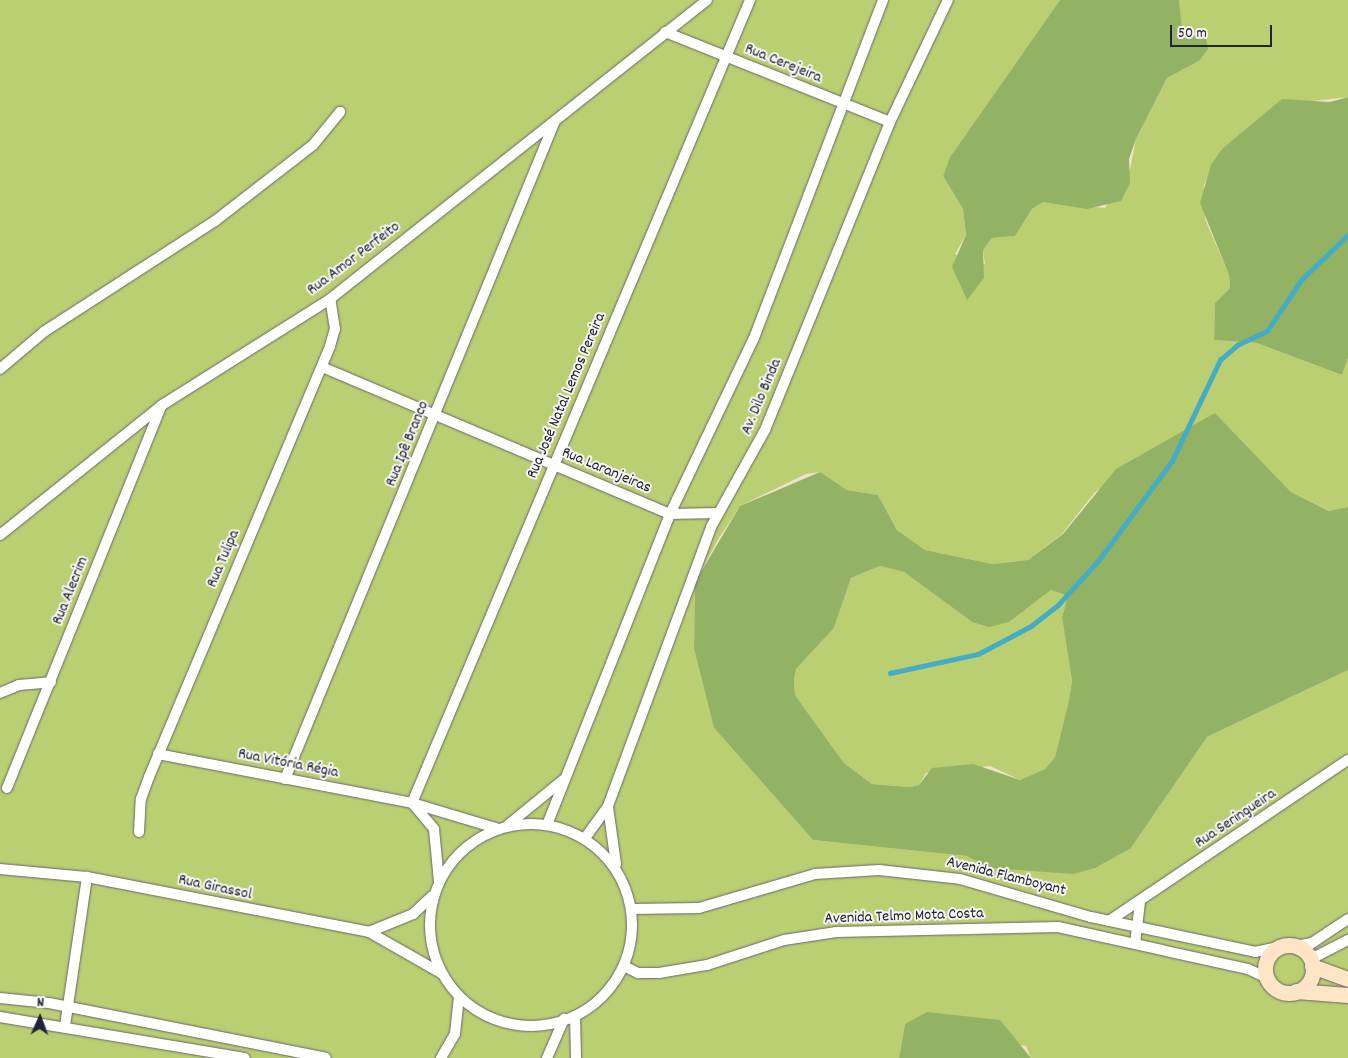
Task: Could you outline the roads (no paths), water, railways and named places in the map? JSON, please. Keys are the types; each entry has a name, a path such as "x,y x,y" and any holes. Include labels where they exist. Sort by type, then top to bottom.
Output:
{"street":[{"name":"Rua Amor Perfeito","path":"0,534 10,529 162,405 330,299 707,0"},
{"name":"Rua José Natal Lemos Pereira","path":"412,803 750,0"},
{"name":"Av. Dilo Binda","path":"547,825 563,780 656,558 670,514 754,338 883,0"},
{"name":"Av. Dilo Binda","path":"608,806 717,513 765,430 890,122 948,0"},
{"name":"Rua Cerejeira","path":"665,32 890,122"},
{"path":"0,369 45,331 215,221 313,145 340,112"},
{"name":"Rua Ipê Branco","path":"286,779 555,120"},
{"name":"Rua Tulipa","path":"139,832 140,799 322,367 335,329 330,299"},
{"name":"Rua Laranjeiras","path":"322,367 437,413 670,514 717,513"},
{"name":"Rua Alecrim","path":"6,788 51,682 162,405"},
{"path":"0,693 19,685 51,682"},
{"name":"Rua Vitória Régia","path":"158,754 412,803 502,828"},
{"name":"Rua Seringueira","path":"1109,920 1140,902 1348,760"},
{"path":"369,932 413,914 437,887 460,853 502,828 563,780"},
{"path":"412,803 434,829 437,887 430,933 442,974"},
{"path":"585,838 608,806"},
{"path":"369,932 442,974 460,996 483,1014 510,1024 539,1026 575,1016 604,995 624,966 631,944 632,909 611,849 608,806"},
{"path":"502,828 547,825 585,838 620,874"},
{"name":"Rua Girassol","path":"0,869 87,877 369,932"},
{"name":"Avenida Flamboyant","path":"632,909 698,908 815,874 879,870 960,879 1139,928 1254,952 1312,943 1348,919"},
{"path":"65,1026 87,877"},
{"path":"1140,902 1135,914 1139,928 1135,944 1256,971 1282,991 1348,995"},
{"name":"Avenida Telmo Mota Costa","path":"624,966 638,973 669,971 707,965 784,940 836,932 1072,930 1135,944"},
{"path":"1295,992 1306,985 1312,963 1348,940"},
{"path":"1267,978 1267,958 1290,946 1312,963 1348,979"},
{"path":"441,1058 455,1034 460,996"},
{"path":"0,998 68,1006 326,1058"},
{"path":"575,1016 576,1058"},
{"path":"0,1017 65,1026 245,1058"},
{"path":"547,1058 564,1020"}],"waterway":[{"path":"890,673 978,654 1031,626 1058,605 1098,561 1172,461 1220,360 1237,345 1267,331 1302,279 1348,235"}]}
